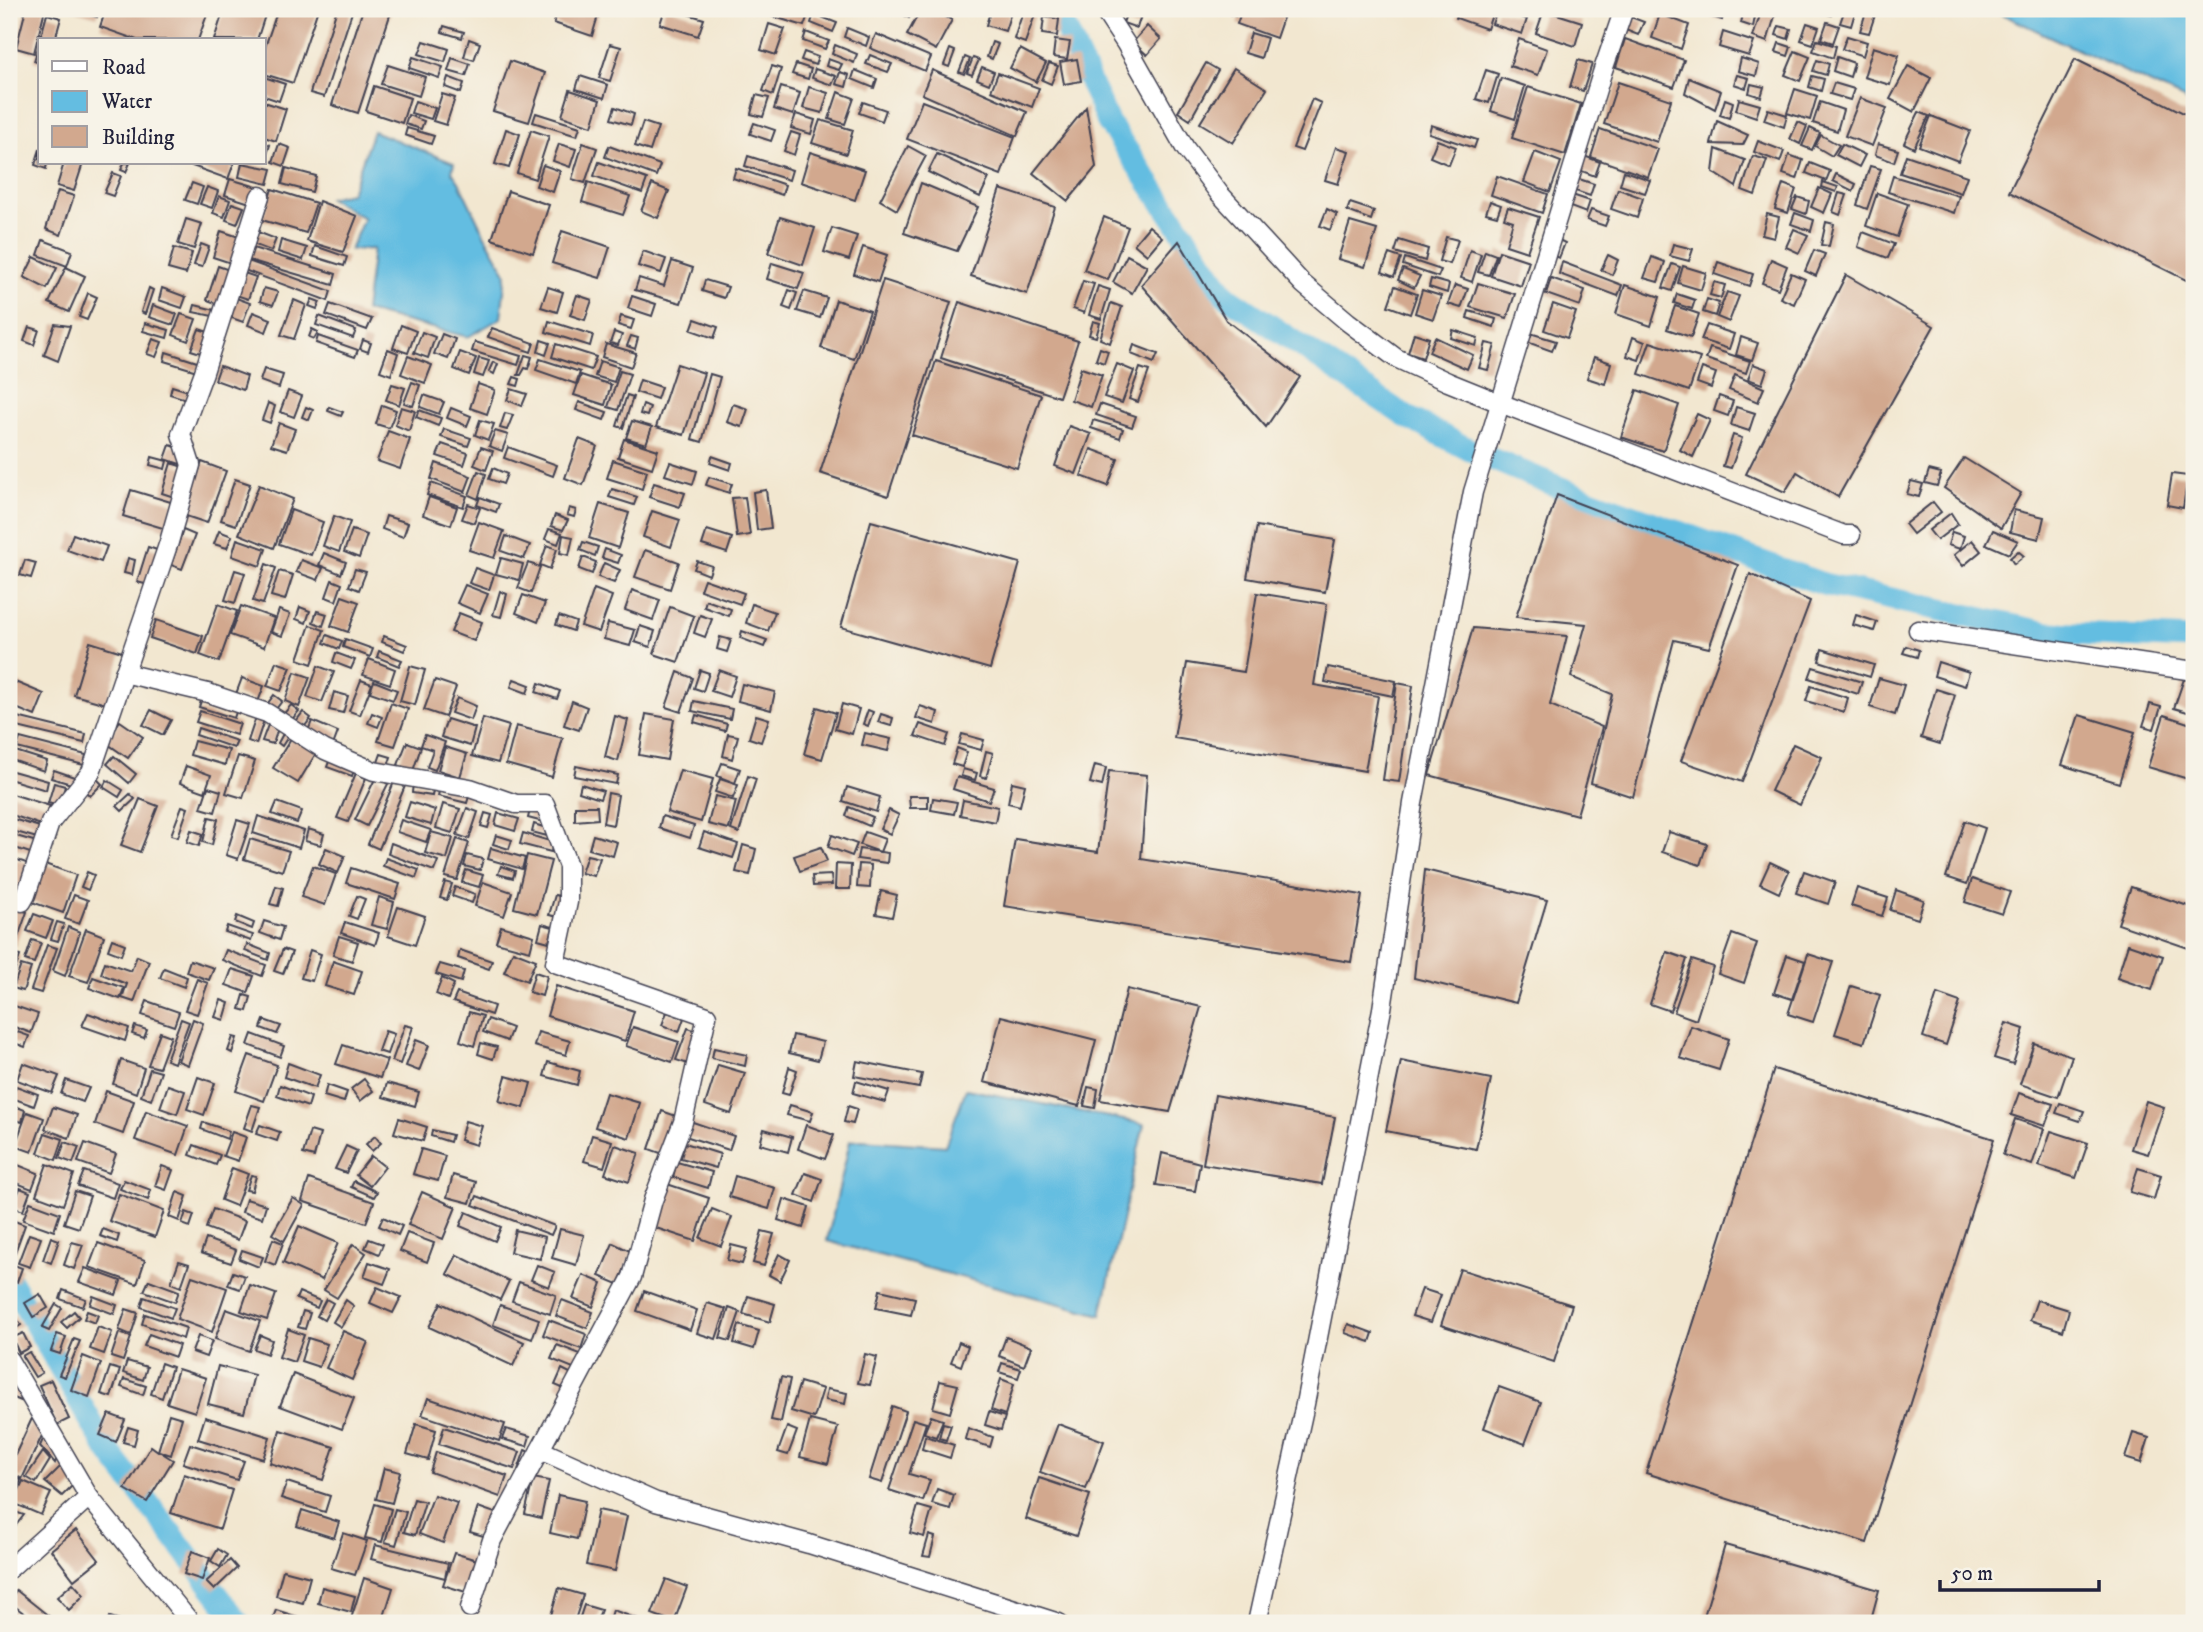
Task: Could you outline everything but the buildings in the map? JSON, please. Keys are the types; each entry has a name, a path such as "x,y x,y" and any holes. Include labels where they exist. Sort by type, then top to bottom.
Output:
{"street":[{"path":"1103,9 1185,148 1219,193 1303,284 1348,323 1396,358 1448,382 1497,412 1844,535 1851,535"},
{"path":"1257,1623 1305,1405 1379,1022 1413,803 1473,492 1624,9"},
{"path":"9,898 22,902 50,823 90,772 169,541 191,465 181,434 204,372 260,195"},
{"path":"1918,630 2194,671"},
{"path":"124,673 208,694 267,713 325,750 374,771 470,788 516,804 545,804 568,866 568,902 555,963 707,1016 683,1122 653,1200 632,1277 492,1540 470,1608"},
{"path":"9,1360 89,1497 191,1623"},
{"path":"540,1450 656,1502 810,1544 1059,1623"},
{"path":"9,1569 89,1497"}],"water":[{"path":"1991,9 2194,9 2194,104"},
{"path":"373,131 454,163 452,172 506,273 501,318 468,337 365,311 373,249 350,250 364,218 329,198 351,193"},
{"path":"966,1089 1144,1124 1101,1315 827,1241 850,1141 945,1146"}],"waterway":[{"path":"1057,9 1108,122 1225,295 1405,416 1470,450 1590,500 1823,584 2047,633 2194,639"},
{"path":"9,1279 105,1446 239,1623"}]}
